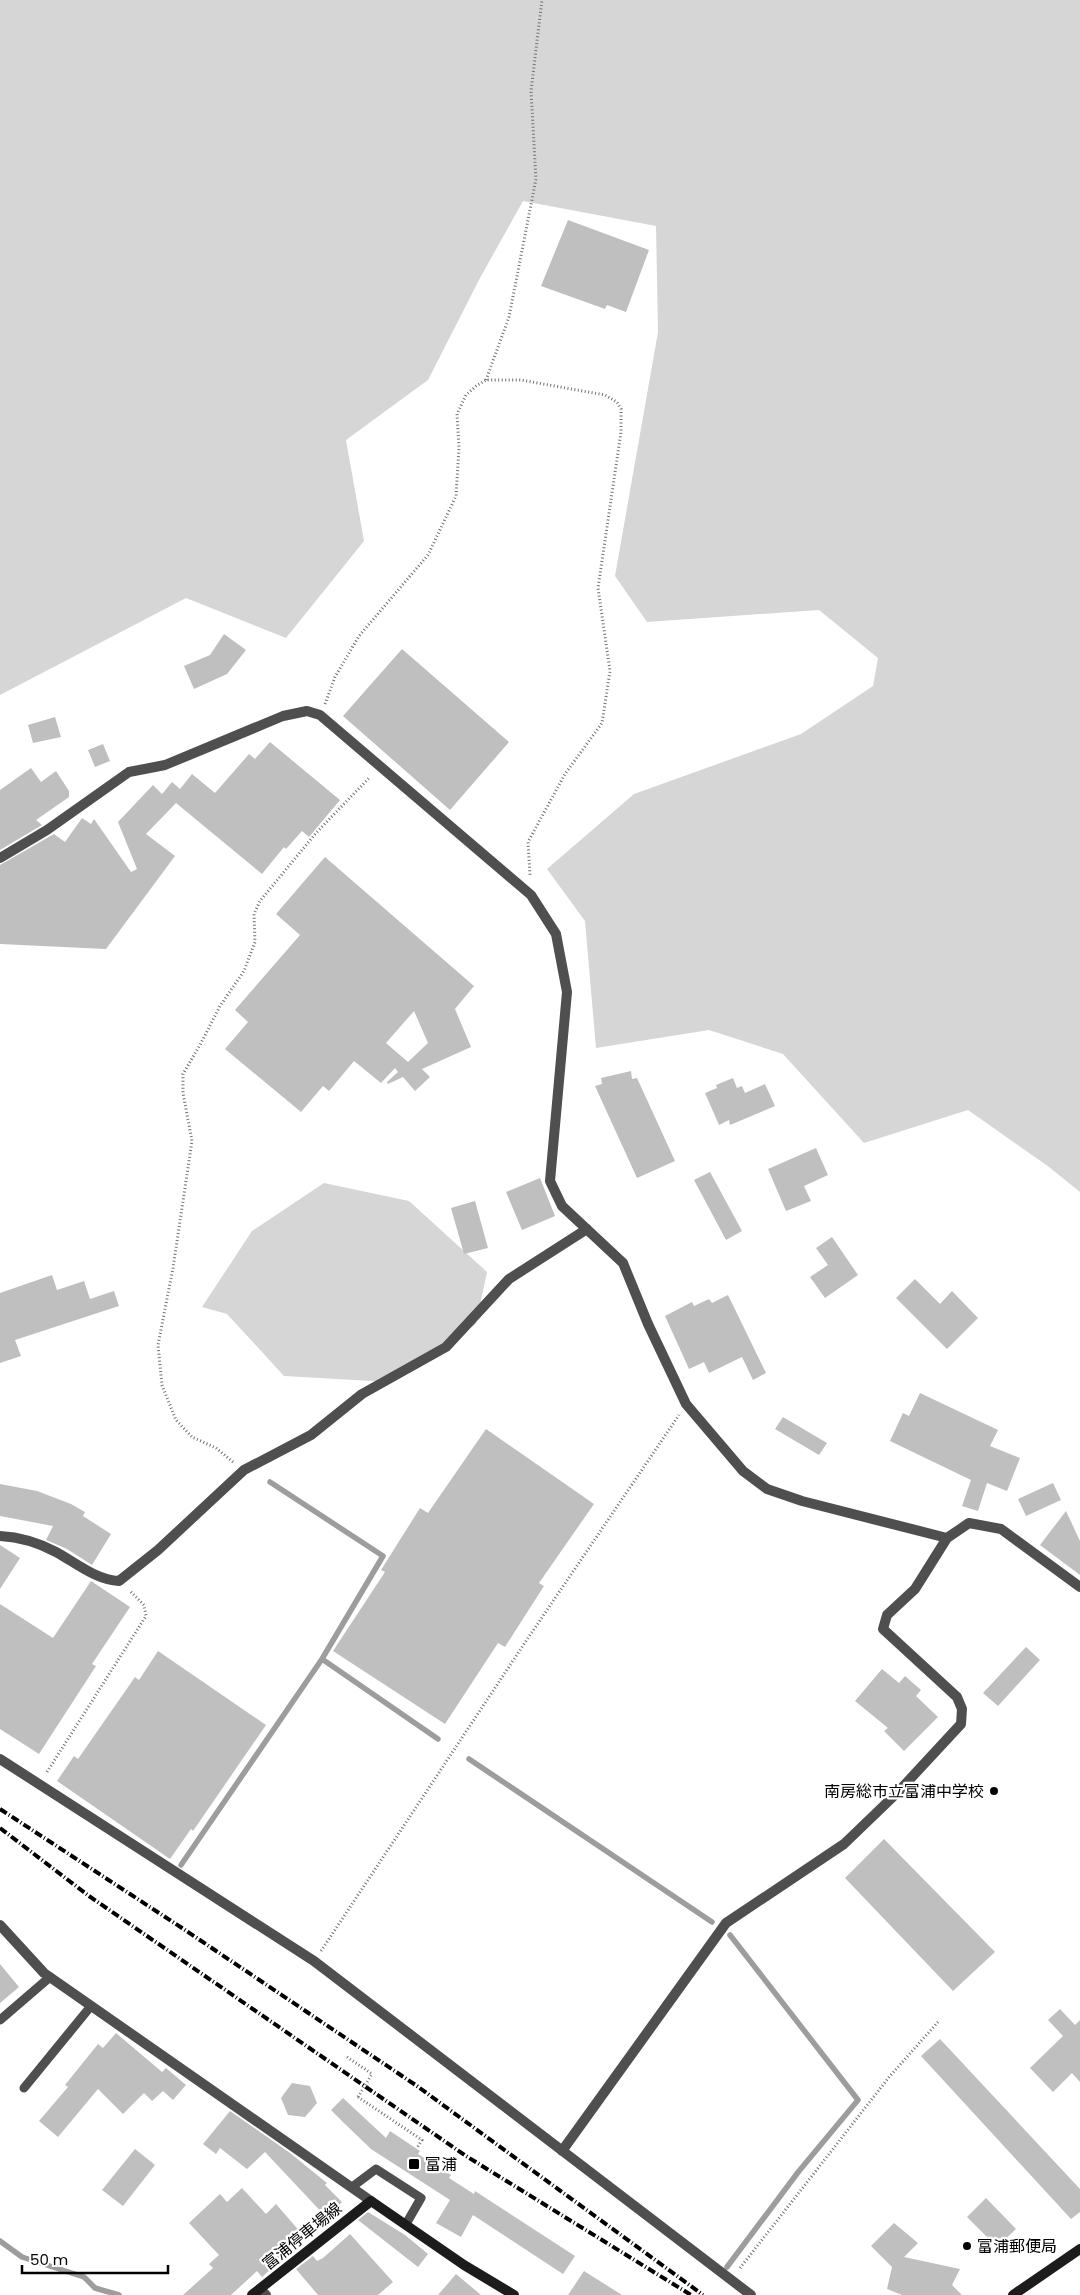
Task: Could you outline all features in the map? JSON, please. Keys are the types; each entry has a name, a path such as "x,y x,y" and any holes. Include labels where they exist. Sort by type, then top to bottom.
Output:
{"street":[{"path":"0,858 47,830 129,772 165,765 284,716 307,711 320,715 531,895 556,934 567,992 550,1181 562,1206 623,1263 648,1324 686,1404 743,1471 767,1489 802,1501 947,1538"},
{"path":"0,1536 15,1537 54,1551 106,1580 119,1581 158,1550 244,1470 311,1434 362,1394 446,1346 508,1279 587,1229"},
{"path":"562,2151 726,1923 844,1844 898,1792 961,1724 962,1709 957,1697 883,1629 887,1615 915,1589 947,1538 969,1523 1001,1529 1080,1587"},
{"path":"0,1759 314,1961 751,2295"},
{"path":"0,1925 50,1976 91,2006 464,2265 514,2295"},
{"name":"富浦停車場線","path":"260,2293 371,2201"},
{"path":"1013,2295 1080,2249"}],"lane":[{"path":"0,2020 50,1976"},
{"path":"24,2088 91,2006"},
{"path":"352,2187 376,2169 421,2198 406,2224"}],"path":[{"path":"320,715 335,677 359,636 428,554 456,496 459,448 457,414 466,395 486,380 509,317 536,179 531,91 542,0"},
{"path":"486,380 521,380 605,395 617,402 622,409 621,432 598,588 610,671 602,723 565,774 528,842 531,895"},
{"path":"244,1470 216,1448 192,1436 176,1420 162,1386 158,1345 173,1268 192,1141 183,1093 183,1074 220,1006 244,971 255,942 254,914 260,901 316,832 379,767"},
{"path":"314,1961 686,1404"},
{"path":"40,1783 146,1616 144,1605 119,1581"},
{"path":"730,2280 890,2076 938,2022"},
{"path":"347,2057 372,2074 358,2097 422,2140 417,2148"}],"shaded area":[{"path":"0,0 1080,0 1080,1192 1049,1167 968,1110 864,1143 783,1054 709,1030 596,1048 585,921 547,869 634,794 801,734 873,686 878,658 819,610 647,622 615,576 658,332 656,226 523,201 480,278 428,380 346,440 364,541 286,638 186,598 0,695"},
{"path":"324,1183 409,1201 487,1272 476,1324 389,1382 284,1376 227,1314 202,1307 252,1231"}],"building":[{"path":"568,220 649,250 626,312 607,305 605,309 541,286"},
{"path":"224,634 246,650 227,674 194,689 184,666 210,655"},
{"path":"402,649 509,742 450,810 343,716"},
{"path":"55,717 61,737 33,743 28,725"},
{"path":"270,742 340,800 309,837 302,831 286,849 284,847 262,874 176,803 146,834 175,856 106,949 0,944 0,865 54,834 65,842 82,818 91,824 94,819 131,872 137,869 118,822 153,785 162,794 172,782 180,789 192,774 215,793 249,754 255,759"},
{"path":"103,744 110,761 95,767 88,750"},
{"path":"31,768 41,782 56,771 69,791 69,797 36,820 42,825 0,850 0,790"},
{"path":"325,857 474,986 455,1009 471,1047 422,1069 430,1077 415,1091 403,1077 388,1084 387,1082 398,1072 395,1068 381,1083 354,1061 329,1091 323,1086 301,1112 225,1049 248,1022 235,1010 300,935 276,914","holes":["414,1011 428,1043 408,1062 386,1043"]},
{"path":"631,1071 632,1079 637,1078 675,1161 637,1178 595,1086 602,1084 601,1078"},
{"path":"733,1078 737,1088 742,1086 745,1093 765,1084 775,1106 730,1125 729,1120 719,1125 705,1093 717,1088 716,1085"},
{"path":"816,1148 828,1175 804,1186 811,1201 786,1211 768,1169"},
{"path":"710,1172 742,1231 726,1240 694,1180"},
{"path":"540,1178 555,1216 522,1230 506,1192"},
{"path":"475,1201 488,1248 464,1254 451,1208"},
{"path":"832,1237 858,1275 825,1298 810,1277 828,1265 816,1248"},
{"path":"52,1275 57,1290 84,1281 90,1299 114,1291 119,1306 15,1340 21,1356 0,1363 0,1293"},
{"path":"915,1279 940,1304 952,1291 978,1318 947,1349 896,1298"},
{"path":"728,1295 766,1373 753,1380 742,1357 709,1373 704,1362 689,1369 665,1316 692,1302 694,1306 709,1299 712,1303"},
{"path":"920,1393 998,1430 990,1446 1020,1458 1007,1491 987,1483 978,1511 962,1506 971,1480 890,1441 903,1413 909,1416"},
{"path":"783,1417 827,1443 819,1455 775,1429"},
{"path":"486,1429 594,1504 539,1583 544,1586 505,1647 498,1643 445,1724 333,1651 385,1572 381,1570 420,1508 428,1513"},
{"path":"1053,1483 1061,1500 1026,1516 1018,1499"},
{"path":"0,1484 37,1491 71,1504 85,1512 83,1516 111,1534 92,1565 67,1549 46,1540 53,1526 0,1516"},
{"path":"1066,1511 1080,1541 1080,1575 1040,1545"},
{"path":"0,1545 20,1558 0,1589"},
{"path":"91,1581 130,1607 92,1664 96,1666 39,1754 0,1729 0,1604 53,1638"},
{"path":"1026,1647 1040,1660 998,1706 983,1693"},
{"path":"158,1651 266,1725 193,1831 191,1829 170,1859 57,1781 74,1756 78,1759 135,1677 139,1680"},
{"path":"882,1669 899,1683 905,1676 921,1690 916,1696 938,1717 904,1751 884,1731 888,1728 855,1701"},
{"path":"884,1839 995,1952 953,1991 845,1878"},
{"path":"0,1964 19,1987 0,2003"},
{"path":"1060,2009 1075,2025 1080,2020 1080,2082 1072,2073 1053,2092 1030,2068 1063,2036 1048,2020"},
{"path":"116,2033 162,2072 166,2068 186,2085 173,2100 163,2091 152,2101 144,2093 123,2114 98,2089 58,2137 39,2121 68,2087 65,2085 98,2044 103,2048"},
{"path":"940,2039 1080,2189 1080,2212 1071,2219 921,2056"},
{"path":"292,2083 310,2086 317,2103 305,2117 288,2115 281,2098"},
{"path":"343,2098 386,2138 390,2131 420,2151 418,2154 451,2175 449,2178 474,2194 475,2191 575,2256 563,2274 473,2215 461,2237 436,2223 450,2200 371,2149 331,2110"},
{"path":"230,2111 290,2153 327,2183 325,2185 342,2202 327,2218 265,2152 247,2169 220,2148 216,2154 203,2144"},
{"path":"135,2149 155,2165 123,2206 102,2190"},
{"path":"242,2188 266,2214 276,2204 302,2234 298,2238 304,2245 286,2259 284,2257 262,2277 257,2271 231,2295 183,2295 213,2268 209,2264 219,2255 189,2223 220,2194 227,2202"},
{"path":"986,2198 1016,2229 997,2247 967,2217"},
{"path":"368,2212 405,2235 428,2254 418,2267 358,2220"},
{"path":"894,2223 918,2243 904,2257 960,2269 952,2285 962,2295 902,2295 887,2289 892,2267 871,2246"},
{"path":"350,2234 393,2282 378,2295 318,2295 296,2269 313,2256 317,2261 323,2258"},
{"path":"584,2271 622,2295 568,2295"},
{"path":"456,2274 481,2295 438,2295"}],"waterway":[{"path":"181,1865 322,1659 383,1556 270,1482"},
{"path":"322,1659 438,1739"},
{"path":"469,1759 712,1922"},
{"path":"727,2267 799,2171 858,2100 730,1935"},
{"path":"0,2241 22,2257 84,2277 95,2288 119,2295"}],"railway":[{"path":"0,1809 182,1928 417,2086 703,2295"},
{"path":"0,1828 89,1896 466,2156 691,2295"}],"place":[{"name":"南房総市立富浦中学校","path":"994,1791"},
{"name":"富浦","path":"414,2164"},
{"name":"富浦郵便局","path":"967,2246"}]}
